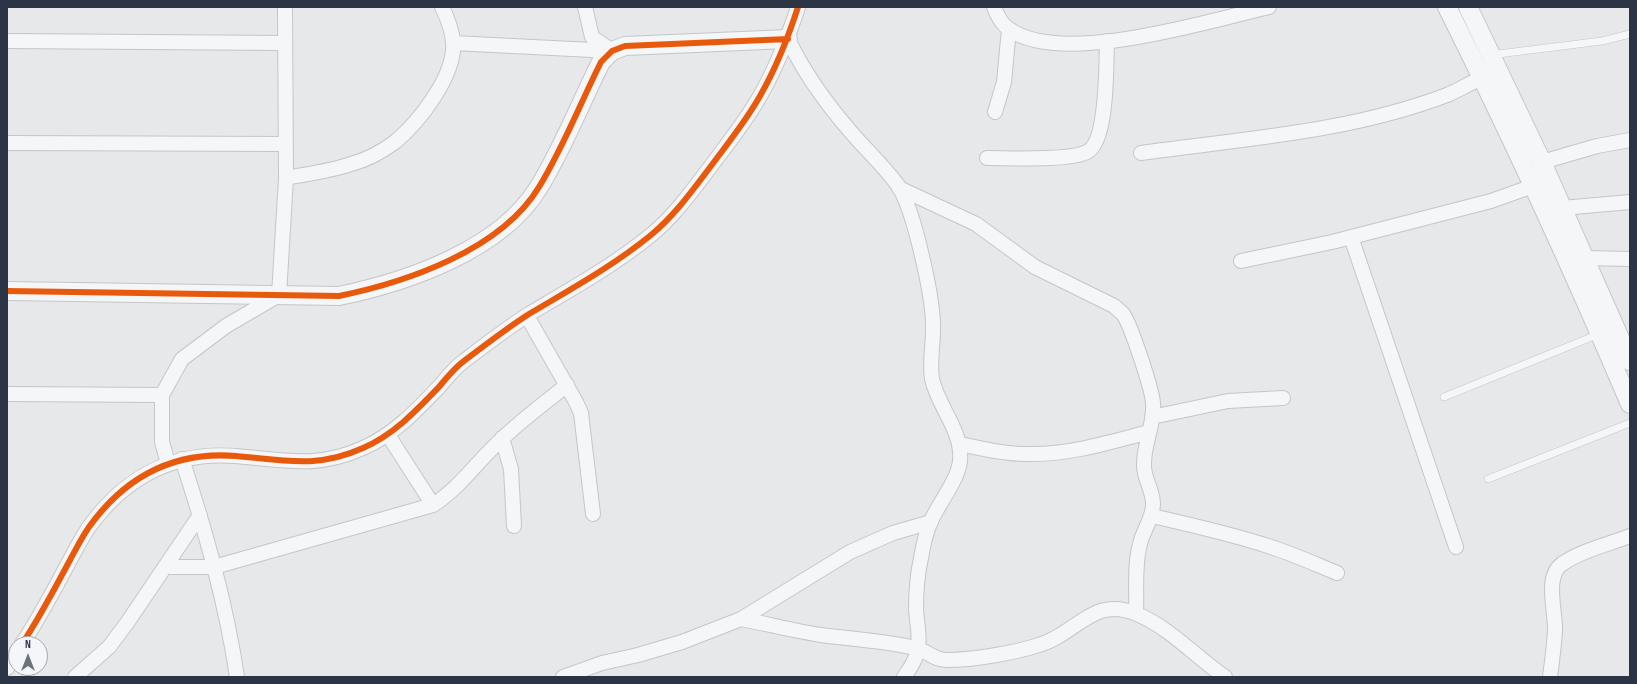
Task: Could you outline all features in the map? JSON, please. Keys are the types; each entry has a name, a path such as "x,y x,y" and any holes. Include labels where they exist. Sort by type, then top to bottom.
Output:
{"street":[{"path":"279,295 286,178 284,43 285,7"},
{"path":"286,178 352,164 394,143 414,124 432,99 449,68 453,42 450,28 442,7"},
{"path":"586,7 592,37 612,51"},
{"path":"27,636 87,530 102,511 141,477 168,463 182,458 211,455 291,462 314,461 344,455 363,448 388,435 411,416 460,363 527,316 585,282 639,244 668,220 682,204 746,119 761,95 788,39 798,7"},
{"path":"994,7 999,18 1009,29 1026,38 1054,43 1082,45 1145,36 1269,7"},
{"path":"1447,7 1533,186 1630,404"},
{"path":"1468,7 1542,162 1585,258 1626,342 1630,361"},
{"path":"995,112 1004,82 1009,29"},
{"path":"7,291 339,296 416,275 445,263 482,242 513,218 538,188 601,62 612,51 625,46 788,39"},
{"path":"788,39 799,62 813,85 899,188 909,210 925,272 930,301 933,323 932,377 936,392 960,444 960,461 957,472 931,522 917,577 916,600 918,648 912,666 904,677"},
{"path":"7,41 284,43"},
{"path":"453,42 612,51"},
{"path":"987,158 1073,156 1088,152 1096,144 1102,126 1107,42"},
{"path":"1141,153 1317,129 1376,116 1447,94 1482,78"},
{"path":"1542,162 1597,146 1630,140"},
{"path":"7,143 285,144"},
{"path":"1241,261 1351,237 1491,201 1533,186"},
{"path":"899,188 976,224 1035,267 1114,306 1123,314 1130,329 1153,403 1144,464 1144,475 1153,503 1152,516 1140,542 1136,613"},
{"path":"1562,208 1630,202"},
{"path":"1351,237 1456,547"},
{"path":"1585,258 1630,259"},
{"path":"168,463 162,442 162,395 182,359 226,326 279,295"},
{"path":"527,316 567,385 581,413 593,514"},
{"path":"166,565 172,567 214,567 433,506 448,496 462,483 502,438 567,385"},
{"path":"7,394 162,395"},
{"path":"1152,417 1228,401 1283,398"},
{"path":"960,444 1024,454 1057,453 1149,432"},
{"path":"388,435 433,506"},
{"path":"502,438 511,469 514,526"},
{"path":"182,458 200,515 214,567 232,641 237,677"},
{"path":"75,677 109,646 200,515"},
{"path":"1152,516 1203,527 1272,547 1337,573"},
{"path":"564,677 602,663 638,655 682,642 741,619 850,552 893,533 931,522"},
{"path":"1550,677 1555,630 1552,601 1555,572 1561,564 1575,557 1630,536"},
{"path":"741,619 818,634 918,648 933,658 946,660 995,654 1040,645 1057,639 1098,611 1112,609 1136,613 1151,621 1225,677"}],"lane":[{"path":"1490,55 1602,41 1630,34"},
{"path":"1444,397 1600,334"},
{"path":"1488,480 1630,423"}],"cycle path":[{"path":"27,636 89,527 103,509 118,494 135,481 172,463 192,458 236,456 285,461 315,461 346,455 374,443 394,430 412,414 460,364 529,314 607,267 651,235 668,219 697,185 755,105 776,64 798,7"},
{"path":"7,291 339,296 394,282 450,260 477,245 501,229 522,209 539,187 548,172 601,62 612,51 625,46 788,39"}]}
